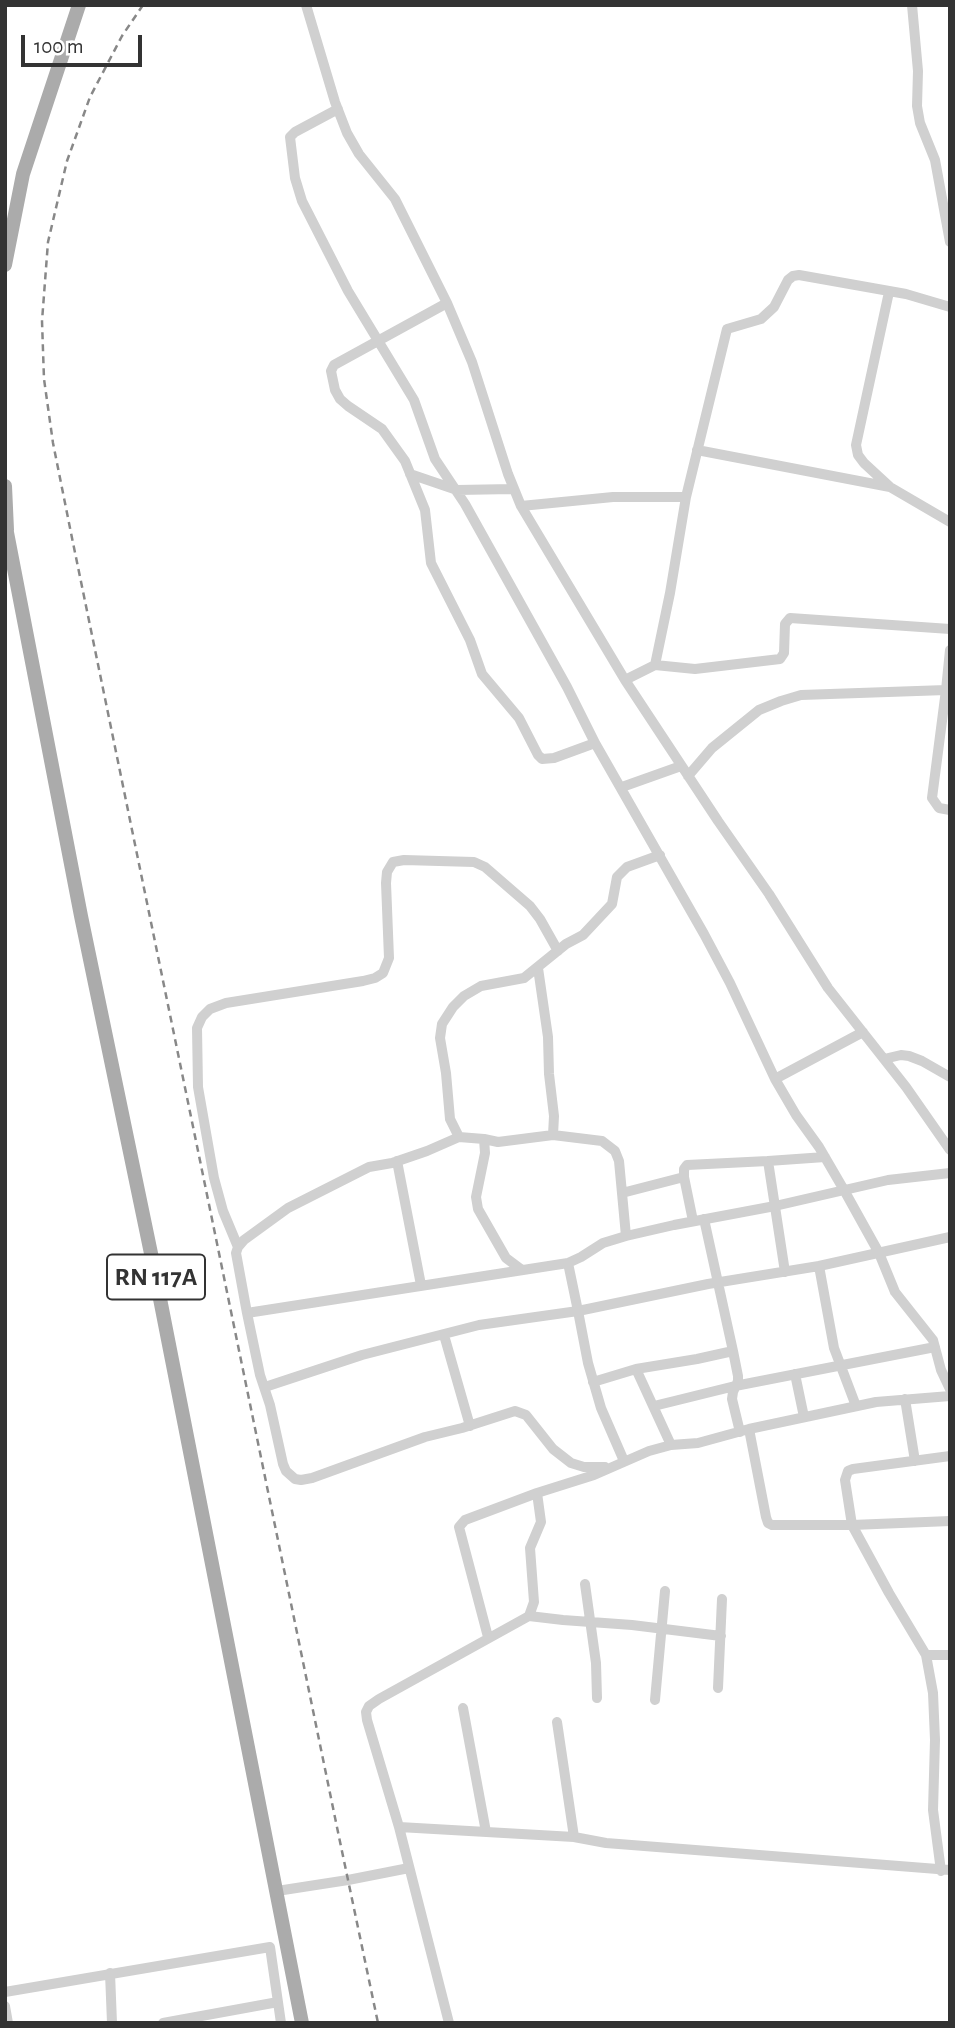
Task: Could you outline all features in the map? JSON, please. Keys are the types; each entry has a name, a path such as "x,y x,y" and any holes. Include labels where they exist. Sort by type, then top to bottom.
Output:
{"main road":[{"path":"5,265 23,174 79,5"},
{"path":"5,214 9,197 23,174"},
{"path":"5,486 6,527"},
{"name":"RN 117A","path":"6,527 80,916 153,1264 302,2023"}],"street":[{"path":"306,5 347,134 395,199 447,303 472,362 521,506 625,680 769,894 828,988 950,1150"},
{"path":"912,5 918,71 917,106 920,123 935,160 950,242"},
{"path":"338,109 290,136 295,178 302,201 348,291 414,400 435,459 457,490 730,983 775,1079 844,1190 879,1253 881,1264 895,1292 927,1331 950,1390"},
{"path":"655,665 686,498 727,329 761,319 774,307 788,280 799,275 914,296 950,307"},
{"path":"889,292 856,445 858,455 890,487 950,522"},
{"path":"447,303 334,365 331,380 340,399 382,429 405,461 425,510 431,563 470,640 486,681 519,718 538,755 542,759 554,758 595,743"},
{"path":"697,450 890,487"},
{"path":"410,474 457,490 513,489"},
{"path":"521,506 613,497 686,498"},
{"path":"625,680 655,665 695,669 780,659 783,653 785,624 790,618 950,629"},
{"path":"950,650 932,798 939,807 950,810"},
{"path":"688,776 712,748 759,710 781,701 801,695 946,690"},
{"path":"622,787 681,766"},
{"path":"459,1137 448,1112 446,1073 440,1038 442,1024 458,1002 481,986 524,978 566,944 583,935 609,908 614,898 617,877 627,867 660,855"},
{"path":"238,1247 223,1211 214,1178 198,1087 197,1028 210,1009 226,1003 363,981 383,973 389,958 387,872 393,862 404,860 474,862 485,867 530,906 558,951"},
{"path":"538,968 548,1037 553,1135"},
{"path":"775,1079 863,1032"},
{"path":"884,1059 909,1056 950,1077"},
{"path":"611,1467 584,1467 571,1463 552,1449 536,1425 521,1412 507,1413 425,1437 301,1480 291,1476 283,1464 260,1375 236,1253 238,1247 288,1208 369,1167 427,1151 459,1137 498,1142 553,1135 585,1138 609,1145 620,1161 626,1236"},
{"path":"484,1139 485,1153 476,1197 478,1209 506,1258 522,1270"},
{"path":"825,1157 693,1163 684,1169 684,1177 718,1283 738,1376 732,1399 745,1431 768,1523 852,1525 950,1521"},
{"path":"397,1161 421,1285"},
{"path":"768,1161 785,1272"},
{"path":"247,1313 568,1263 603,1242 626,1236 888,1180 950,1173"},
{"path":"622,1193 684,1177"},
{"path":"265,1387 362,1355 479,1325 578,1311 820,1266 950,1237"},
{"path":"568,1263 593,1382 624,1461"},
{"path":"820,1266 834,1348 856,1406"},
{"path":"444,1335 470,1426"},
{"path":"654,1406 795,1374 936,1350 950,1351"},
{"path":"593,1382 636,1369 733,1351"},
{"path":"636,1369 671,1445"},
{"path":"795,1374 804,1417"},
{"path":"488,1637 459,1527 465,1520 671,1445 698,1443 856,1406 950,1396"},
{"path":"905,1399 915,1461"},
{"path":"399,1827 574,1837 606,1843 946,1871 933,1810 933,1693 926,1655 852,1525 845,1479 848,1471 853,1469 950,1456"},
{"path":"529,1616 534,1602 530,1548 541,1522 537,1493"},
{"path":"585,1584 596,1663 597,1698"},
{"path":"655,1700 664,1591"},
{"path":"718,1688 722,1599"},
{"path":"449,2023 399,1827 367,1720 366,1712 369,1706 529,1616 721,1636"},
{"path":"926,1655 950,1655"},
{"path":"463,1709 486,1832"},
{"path":"557,1722 574,1837"},
{"path":"277,1891 409,1868"},
{"path":"5,1992 287,1943"},
{"path":"270,1947 281,2023"},
{"path":"110,1973 112,2023"},
{"path":"163,2023 225,2017 278,2002"},
{"path":"5,2006 8,2023"}],"railway":[{"path":"143,5 122,36 90,97 67,161 48,242 42,321 44,379 53,443 71,533 378,2023"}]}
